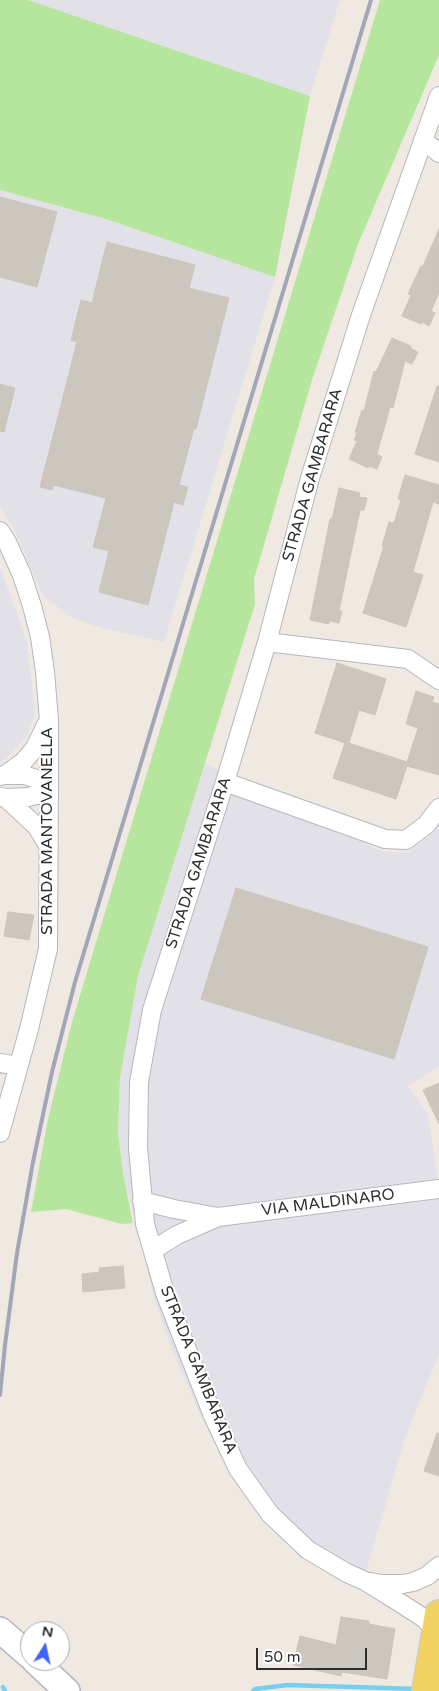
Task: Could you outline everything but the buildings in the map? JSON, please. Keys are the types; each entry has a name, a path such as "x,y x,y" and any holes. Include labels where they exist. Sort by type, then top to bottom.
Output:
{"main road":[{"path":"427,1685 438,1621"},
{"path":"0,1630 20,1647"},
{"path":"46,1671 67,1691"}],"street":[{"name":"STRADA GAMBARARA","path":"439,96 361,315 315,460 267,642 225,782 152,1010 139,1082 138,1148 145,1224 165,1293 213,1416 238,1469 270,1514 308,1550 346,1573 373,1582 403,1584 413,1582 427,1576 439,1566"},
{"path":"423,140 439,152"},
{"name":"STRADA MANTOVANELLA","path":"0,531 22,576 40,638 45,672 48,720 49,788 48,949 29,1029 0,1133"},
{"path":"267,642 408,659 439,680"},
{"path":"2,775 23,762 35,748 48,720"},
{"path":"2,775 24,775 49,788"},
{"path":"225,782 385,839 406,840 426,825 439,808"},
{"path":"3,797 28,797 49,788"},
{"path":"3,797 38,827 49,848"},
{"path":"0,1063 18,1066"},
{"name":"VIA MALDINARO","path":"153,1250 178,1235 218,1217 439,1189"},
{"name":"VIA MALDINARO","path":"142,1201 218,1217"},
{"name":"STRADA GAMBARARA","path":"373,1582 425,1619 438,1621"}],"shaded area":[{"path":"28,0 340,0 310,96"},
{"path":"0,190 106,219 275,277 164,642 102,628 73,618 43,596 15,531 0,507"},
{"path":"0,567 27,641 35,713 27,736 6,759 0,761"},
{"path":"204,763 381,851 407,853 431,835 439,826 439,1067 408,1086 428,1114 439,1188 439,1354 405,1438 361,1588 264,1517 227,1467 201,1416 172,1350 154,1297 123,1173 118,1133 120,1078 138,976"}],"green space":[{"path":"0,0 28,0 310,96 275,277 106,219 0,190"},
{"path":"380,0 439,0 439,55 358,244 312,380 254,579 255,604 138,976 120,1078 118,1133 123,1173 133,1223 122,1224 66,1209 31,1212 48,1119 72,1022"}],"waterway":[{"path":"253,1691 255,1689 288,1685 418,1689"},
{"path":"3,1687 5,1691"}],"railway":[{"path":"0,1395 17,1253 33,1162 52,1072 75,982 371,0"}]}
